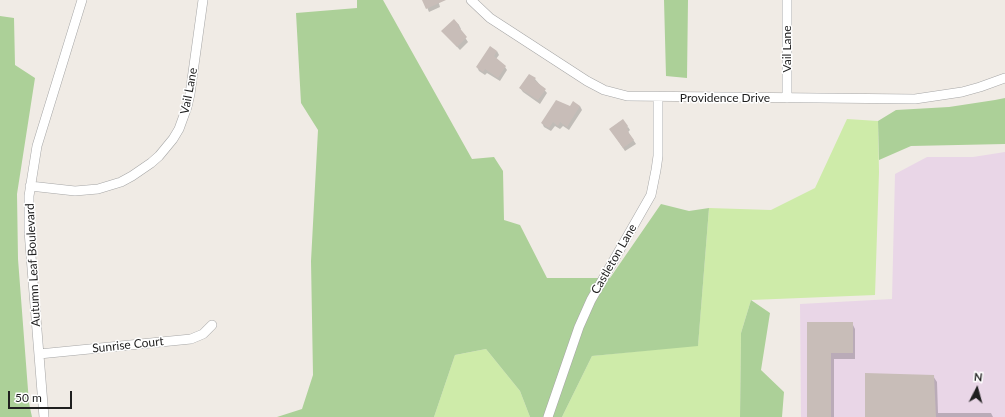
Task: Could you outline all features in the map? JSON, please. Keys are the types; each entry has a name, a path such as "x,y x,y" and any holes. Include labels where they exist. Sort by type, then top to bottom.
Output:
{"street":[{"name":"Autumn Leaf Boulevard","path":"44,417 29,231 30,186 37,146 82,0"},
{"name":"Vail Lane","path":"30,186 76,191 98,189 121,182 152,163 159,156 179,129 187,107 202,0"},
{"name":"Providence Drive","path":"471,0 490,18 587,81 604,90 627,96 915,98 962,92 1005,78"},
{"name":"Vail Lane","path":"787,0 787,98"},
{"name":"Castleton Lane","path":"548,417 579,327 591,300 651,195 658,156 658,97"},
{"name":"Sunrise Court","path":"39,354 191,339 203,334 212,325"}],"shaded area":[{"path":"1005,152 1005,417 801,417 800,304 892,299 895,174 927,157 973,157"}],"green space":[{"path":"357,0 383,0 472,159 494,157 503,171 504,220 520,225 547,278 610,278 661,204 689,211 709,208 698,346 592,356 562,417 530,417 520,391 486,349 455,355 434,417 277,417 302,409 313,375 311,261 318,130 301,103 296,13 357,8"},
{"path":"664,0 688,0 687,78 666,76"},
{"path":"0,16 14,18 15,65 35,78 17,194 18,259 29,403 32,417 0,417"},
{"path":"1005,98 1005,144 911,146 879,160 878,121 896,110 949,107"},
{"path":"847,119 878,121 879,172 875,295 751,300 741,333 740,417 562,417 592,356 698,345 709,208 771,210 815,188"},
{"path":"751,300 770,313 761,370 784,392 782,417 740,417 741,333"},
{"path":"486,349 520,391 530,417 434,417 455,355"}],"building":[{"path":"422,0 446,0 426,9"},
{"path":"454,19 467,37 457,47 441,31"},
{"path":"490,46 497,51 494,56 506,66 498,78 485,69 483,72 476,67"},
{"path":"529,74 536,78 534,80 546,89 538,100 519,88"},
{"path":"556,100 570,106 573,101 580,106 567,127 560,122 558,126 553,122 549,128 541,123"},
{"path":"623,119 634,140 623,148 609,129"},
{"path":"807,322 853,322 853,353 831,353 831,417 807,417"},
{"path":"865,373 934,375 936,417 865,417"}]}
